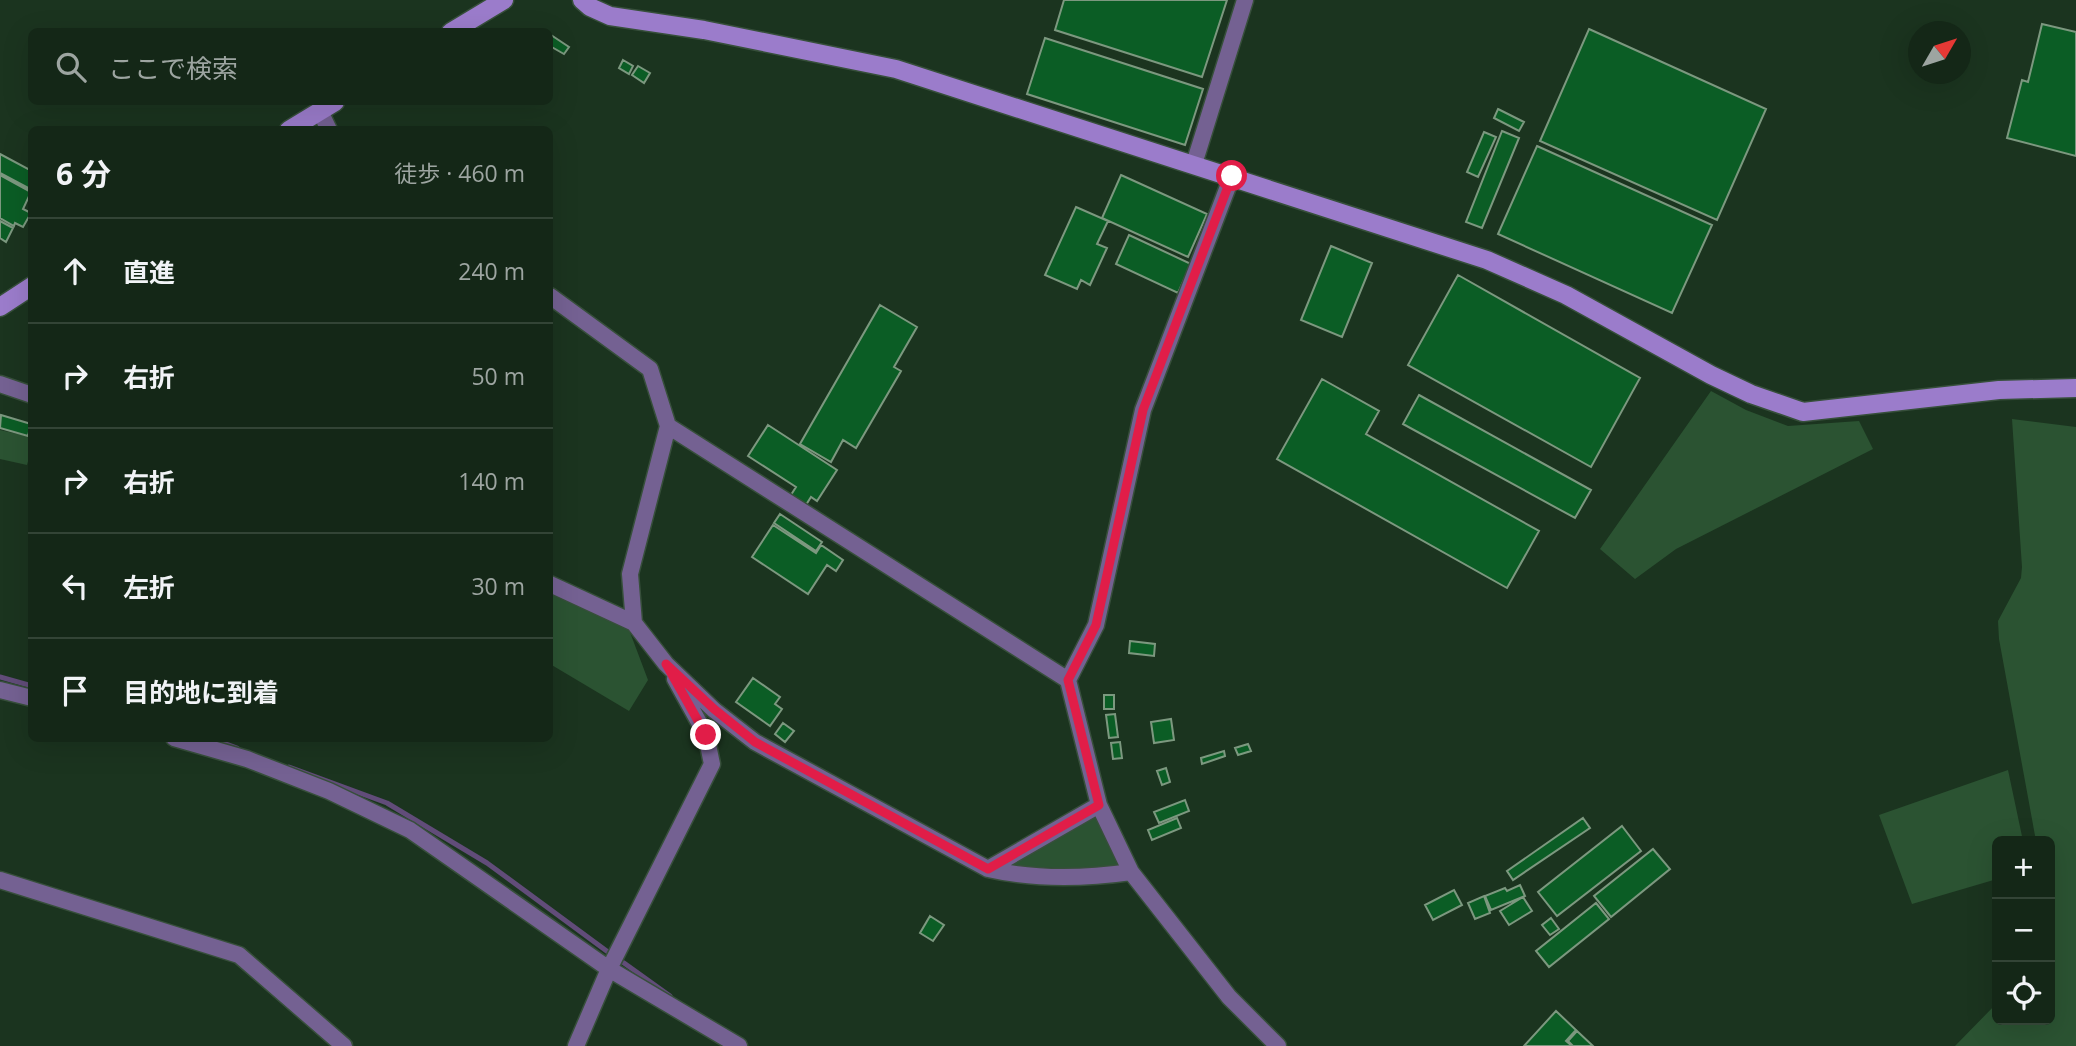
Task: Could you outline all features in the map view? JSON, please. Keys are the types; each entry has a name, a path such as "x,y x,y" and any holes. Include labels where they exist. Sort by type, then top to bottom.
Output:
{"street":[{"path":"458,28 504,0"},
{"path":"582,0 590,7 610,16 704,30 896,69 1487,260 1566,295 1751,394 1803,412 1999,390 2076,388"},
{"path":"1194,164 1245,0"},
{"path":"296,126 330,105"},
{"path":"320,111 327,126"},
{"path":"1232,176 1143,410 1096,625 1068,680 1099,805 1131,872 1229,997 1279,1046"},
{"path":"0,307 28,289"},
{"path":"553,298 650,369 667,426 630,574 634,624"},
{"path":"0,384 28,394"},
{"path":"667,426 1068,680"},
{"path":"553,585 634,624 666,664 714,709 755,742 988,869 1020,876 1085,878 1131,872"},
{"path":"576,1046 609,969 712,764 706,735 666,664"},
{"path":"0,690 28,697"},
{"path":"187,742 259,764 329,791 410,830 609,969 739,1046"},
{"path":"988,869 1099,805"},
{"path":"0,880 239,955 344,1046"}],"green space":[{"path":"1711,391 1746,410 1788,426 1859,421 1873,449 1676,549 1635,579 1600,549"},
{"path":"2012,419 2076,427 2076,1046 1955,1046 1992,1008 1992,1025 2055,1025 2055,836 2035,836 1999,639 1998,621 2021,578"},
{"path":"0,430 28,436 27,465 0,459"},
{"path":"553,594 625,619 648,680 629,711 553,666"},
{"path":"2008,770 2022,836 1992,836 1992,880 1912,904 1879,815"},
{"path":"1098,813 1121,863 1106,870 1005,866"}],"building":[{"path":"1064,0 1227,0 1202,77 1055,30"},
{"path":"2042,24 2076,32 2076,156 2007,138 2022,80 2028,82"},
{"path":"1589,29 1766,109 1717,220 1540,141"},
{"path":"553,36 569,47 564,54 553,48"},
{"path":"1045,38 1203,89 1185,145 1027,94"},
{"path":"623,60 633,66 629,74 619,68"},
{"path":"638,66 650,73 644,83 632,75"},
{"path":"1498,109 1524,122 1519,131 1494,118"},
{"path":"1502,131 1519,138 1482,228 1466,222"},
{"path":"1484,132 1496,137 1478,177 1467,172"},
{"path":"1537,146 1712,225 1672,313 1498,234"},
{"path":"0,154 28,169 28,188 0,173"},
{"path":"0,175 28,190 23,209 28,212 28,218 23,227 15,223 14,226 0,218"},
{"path":"1121,175 1207,214 1188,257 1102,218"},
{"path":"1076,207 1108,221 1097,244 1107,248 1090,285 1081,280 1077,289 1045,275"},
{"path":"0,221 13,228 6,242 0,238"},
{"path":"1129,235 1191,264 1178,293 1116,264"},
{"path":"1331,246 1372,263 1342,337 1301,320"},
{"path":"1458,275 1640,378 1591,467 1408,365"},
{"path":"880,305 917,327 894,367 901,371 856,448 843,440 831,462 800,444"},
{"path":"1322,379 1379,411 1366,434 1539,531 1507,588 1277,459"},
{"path":"1419,395 1591,490 1575,518 1403,424"},
{"path":"1,415 28,423 28,436 0,428"},
{"path":"768,425 837,470 817,501 811,497 804,508 789,498 796,487 748,456"},
{"path":"780,514 822,542 816,551 774,523"},
{"path":"773,525 816,553 821,545 843,560 836,571 827,565 808,594 752,557"},
{"path":"1130,641 1155,644 1154,656 1129,653"},
{"path":"753,678 780,697 775,704 782,709 770,726 736,702"},
{"path":"1104,695 1114,695 1114,709 1104,709"},
{"path":"1115,714 1118,737 1109,738 1106,715"},
{"path":"1171,719 1174,740 1154,743 1151,722"},
{"path":"783,723 794,731 785,742 775,734"},
{"path":"1120,742 1122,758 1113,759 1111,743"},
{"path":"1248,744 1251,751 1238,755 1235,748"},
{"path":"1224,751 1225,756 1202,764 1201,758"},
{"path":"1166,768 1170,782 1162,785 1157,771"},
{"path":"1185,800 1189,811 1159,823 1154,812"},
{"path":"1177,818 1181,828 1152,840 1148,830"},
{"path":"1583,818 1590,828 1513,880 1507,871"},
{"path":"1622,826 1641,851 1557,916 1538,892"},
{"path":"1653,849 1670,869 1611,917 1594,896"},
{"path":"1520,885 1525,896 1491,910 1485,896"},
{"path":"1454,890 1462,905 1433,920 1425,905"},
{"path":"1484,896 1490,913 1475,919 1468,903"},
{"path":"1523,897 1532,911 1509,925 1500,911"},
{"path":"1596,903 1609,919 1549,967 1536,951"},
{"path":"930,916 944,925 933,941 920,933"},
{"path":"1551,918 1559,929 1550,935 1542,925"},
{"path":"1556,1011 1576,1030 1566,1041 1572,1046 1524,1046"},
{"path":"1577,1031 1593,1046 1573,1046 1568,1041"}],"waterway":[{"path":"0,677 28,685"},
{"path":"221,742 237,748"},
{"path":"289,767 387,803 487,863 608,952"},
{"path":"624,963 670,996"}],"route":[{"path":"706,735 666,664 714,709 755,742 988,869 1099,805 1068,680 1096,625 1143,410 1232,176"}]}
